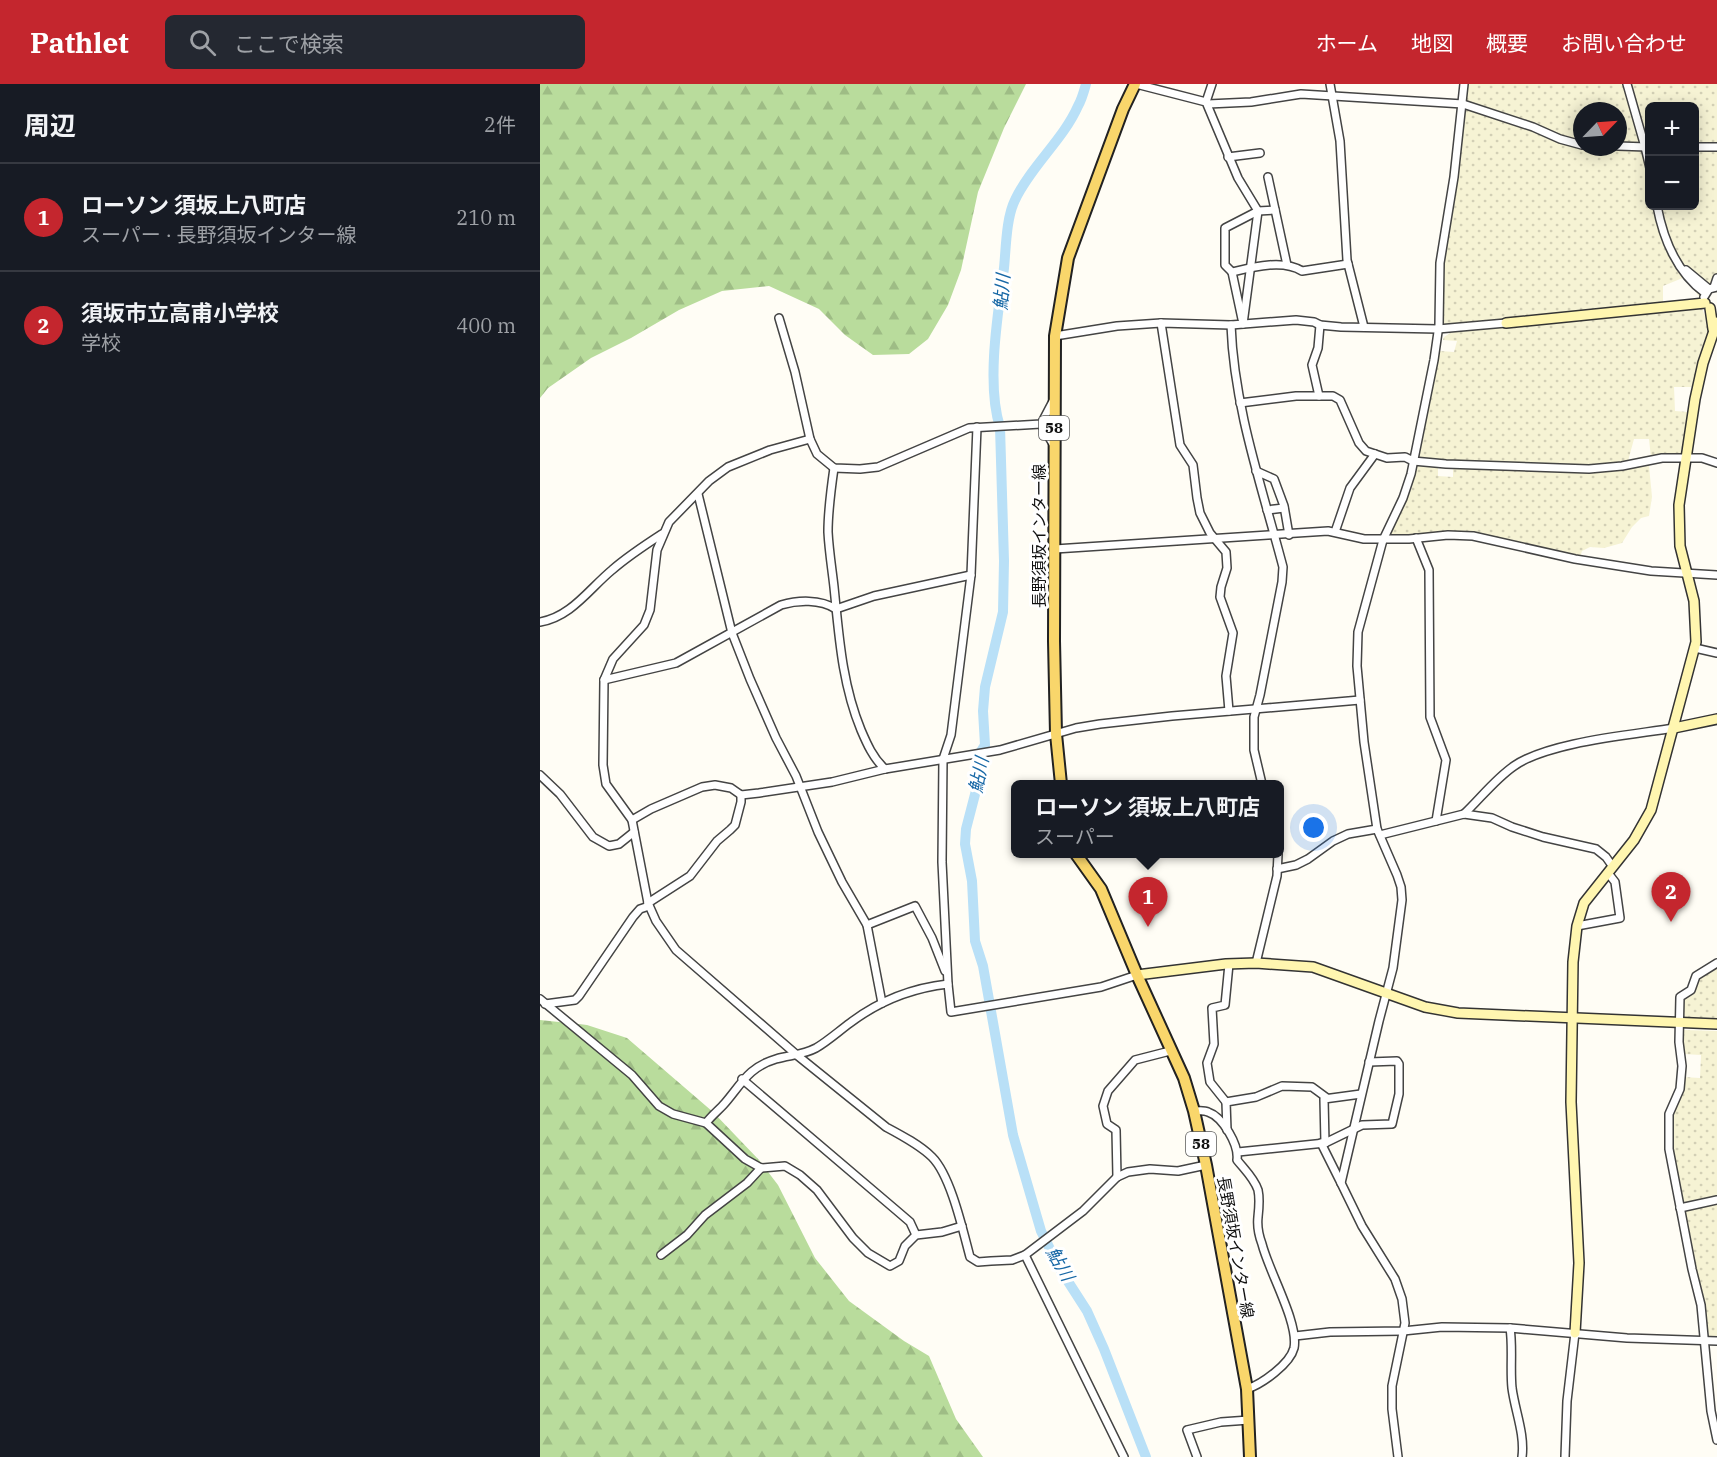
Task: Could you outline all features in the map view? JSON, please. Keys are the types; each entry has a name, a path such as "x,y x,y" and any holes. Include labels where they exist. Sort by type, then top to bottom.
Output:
{"main road":[{"name":"長野須坂インター線","path":"1061,780 1056,734 1053,401 1055,336 1068,258 1119,120 1136,84"},
{"name":"長野須坂インター線","path":"1079,858 1101,889 1170,1051 1184,1078 1194,1111 1247,1389 1250,1457"}],"street":[{"path":"1136,84 1207,103 1251,102 1301,94 1463,104 1573,143"},
{"path":"1212,84 1207,103 1228,157 1258,212 1243,324"},
{"path":"1330,84 1340,141 1348,264 1364,327"},
{"path":"1341,1183 1352,1129 1393,968 1402,900 1397,875 1379,832 1364,742 1357,666 1358,632 1383,540 1403,498 1413,461 1438,329 1440,263 1454,177 1464,84"},
{"path":"1627,84 1645,141"},
{"path":"1627,146 1645,147"},
{"path":"1699,147 1717,147"},
{"path":"1228,157 1260,153"},
{"path":"1268,177 1287,265"},
{"path":"1243,324 1232,272 1225,265 1225,228 1258,212 1275,210"},
{"path":"1658,210 1664,239 1689,280 1710,297"},
{"path":"1232,272 1287,265 1292,265 1302,271 1348,264"},
{"path":"1565,1457 1567,1401 1580,1263 1571,1102 1573,962 1577,926 1584,903 1634,840 1651,810 1695,648 1694,601 1680,546 1678,525 1685,458 1701,372 1716,328 1710,297 1717,278"},
{"path":"1055,336 1117,326 1161,323 1231,325 1296,320 1320,325 1438,329 1660,307 1710,297"},
{"path":"779,318 795,372 810,439 817,454 834,468 878,467 959,432 977,427 1039,424"},
{"path":"1161,323 1180,445 1193,465 1200,513 1210,533 1226,552 1227,568 1220,597 1233,633 1227,664 1229,711"},
{"path":"1231,325 1232,358 1240,403 1283,567 1282,582 1253,725 1254,750 1261,780"},
{"path":"1319,396 1312,365 1318,348 1320,325"},
{"path":"1240,403 1296,396 1333,396 1340,400 1359,443 1366,451 1387,458 1406,457 1413,461 1589,470 1662,458 1702,458 1717,463"},
{"path":"1039,424 1053,401"},
{"path":"1039,424 1054,447"},
{"path":"977,427 971,575 951,735 945,759 942,862 951,1012 1101,987 1137,975 1256,963 1313,967 1425,1007 1458,1013 1717,1024"},
{"path":"810,439 770,450 728,467 677,513 662,534 657,550 650,609 644,625 613,658 604,680 602,746 606,784 632,820 648,905 656,921 676,950 798,1056 886,1126 933,1158 954,1199 970,1257 978,1262 1012,1260 1028,1253 1093,1202 1117,1177 1128,1172 1150,1169 1178,1171 1206,1165"},
{"path":"1335,532 1350,488 1375,454"},
{"path":"834,468 828,530 841,655 851,703 866,741 877,761 885,769"},
{"path":"1256,471 1274,479 1284,508 1289,535"},
{"path":"698,494 732,633 750,679 833,862 867,925 882,1002"},
{"path":"1267,510 1284,508"},
{"path":"1055,549 1335,532 1364,539 1383,540 1448,535 1473,536 1575,559 1651,571 1717,575"},
{"path":"540,622 551,620 578,602 628,556 662,534"},
{"path":"1416,538 1429,570 1430,717 1446,759 1436,821"},
{"path":"604,680 676,663 781,605 794,602 830,606 836,609 874,596 971,575"},
{"path":"1695,648 1717,653"},
{"path":"741,795 832,782 885,769 1000,750 1100,724 1360,700"},
{"path":"1464,814 1514,766 1539,754 1578,744 1717,719"},
{"path":"540,775 560,794 593,837 609,846 619,844 634,832"},
{"path":"543,1002 575,1000 579,996 640,909 690,876 717,841 735,825 741,795 722,785 702,787 651,809 632,820"},
{"path":"1278,868 1296,865 1348,834 1379,832 1464,814 1492,818 1543,837 1596,849 1606,857 1615,882 1620,918 1577,926"},
{"path":"1256,963 1278,868 1278,858"},
{"path":"867,925 915,906 932,938 948,981"},
{"path":"1717,963 1696,976 1691,990 1680,997 1680,1089 1670,1114 1669,1149 1701,1305 1717,1440"},
{"path":"1227,1131 1226,1102 1210,1082 1207,1063 1214,1044 1212,1008 1225,1005 1229,964"},
{"path":"706,1123 742,1079 761,1065 776,1059 798,1056 817,1048 852,1021 882,1002 948,981"},
{"path":"543,1002 632,1074 659,1106 673,1114 706,1123 745,1159 761,1168 785,1166 800,1175 817,1190 853,1238 868,1253 890,1266 899,1261 905,1246 916,1235 942,1232 962,1226"},
{"path":"1117,1177 1116,1130 1107,1124 1103,1106 1108,1091 1135,1060 1170,1051"},
{"path":"1238,1152 1323,1143 1362,1125 1392,1124 1399,1094 1399,1064 1397,1061 1369,1062"},
{"path":"742,1079 910,1222 916,1235"},
{"path":"1226,1102 1256,1097 1282,1086 1312,1088 1327,1098 1361,1094"},
{"path":"1327,1098 1324,1099 1323,1143 1362,1226 1395,1279 1402,1299 1405,1323 1392,1386 1392,1409 1398,1457"},
{"path":"1194,1111 1208,1111 1218,1118 1238,1152 1237,1160 1257,1188 1261,1242 1269,1269 1296,1336 1293,1351 1285,1362 1266,1380 1247,1389"},
{"path":"661,1255 687,1235 705,1215 761,1168"},
{"path":"1680,1208 1717,1200"},
{"path":"1028,1253 1124,1457"},
{"path":"1296,1336 1330,1332 1403,1331 1442,1327 1510,1328 1627,1338 1717,1341"},
{"path":"1510,1328 1512,1387 1516,1415 1524,1443 1522,1457"},
{"path":"1197,1457 1187,1430 1221,1422 1249,1420"}],"shaded area":[{"path":"1467,84 1717,84 1717,281 1703,290 1700,298 1685,277 1663,286 1663,304 1443,325 1442,269 1467,102"},
{"path":"1702,307 1704,314 1713,322 1692,387 1674,387 1675,411 1688,412 1681,454 1651,458 1649,439 1634,439 1628,461 1585,466 1421,460 1417,458 1439,351 1454,352 1457,341 1443,340 1452,332"},
{"path":"1416,465 1438,466 1438,476 1453,477 1453,467 1586,471 1649,466 1652,497 1649,516 1641,518 1632,527 1622,543 1604,548 1590,547 1582,551 1580,557 1477,534 1392,537 1390,535 1412,487"},
{"path":"1717,966 1717,1020 1691,1019 1684,1016 1685,996 1697,979"},
{"path":"1684,1030 1717,1031 1717,1336 1709,1336 1672,1147 1672,1112 1683,1077 1700,1078 1701,1055 1683,1054"}],"green space":[{"path":"540,84 1026,84 1004,128 978,192 961,270 948,305 928,339 909,354 873,355 845,335 819,309 769,286 722,291 679,310 591,358 548,388 540,398"},
{"path":"540,1020 587,1025 627,1038 713,1112 759,1160 778,1185 815,1258 849,1301 904,1341 929,1356 956,1419 983,1457 540,1457"}],"waterway":[{"name":"鮎川","path":"1086,84 1081,101 1072,118 1029,176 1015,200 1008,224 994,348 994,390 1000,427 1004,561 1003,612 985,687 983,711 985,745 980,753 979,779 966,829 965,844 972,881 975,941 983,966 1013,1135 1041,1231 1060,1269 1087,1311 1146,1457"}],"place":[{"name":"須坂市立高甫小学校","path":"1671,922"},
{"name":"ローソン 須坂上八町店","path":"1148,927"}]}
